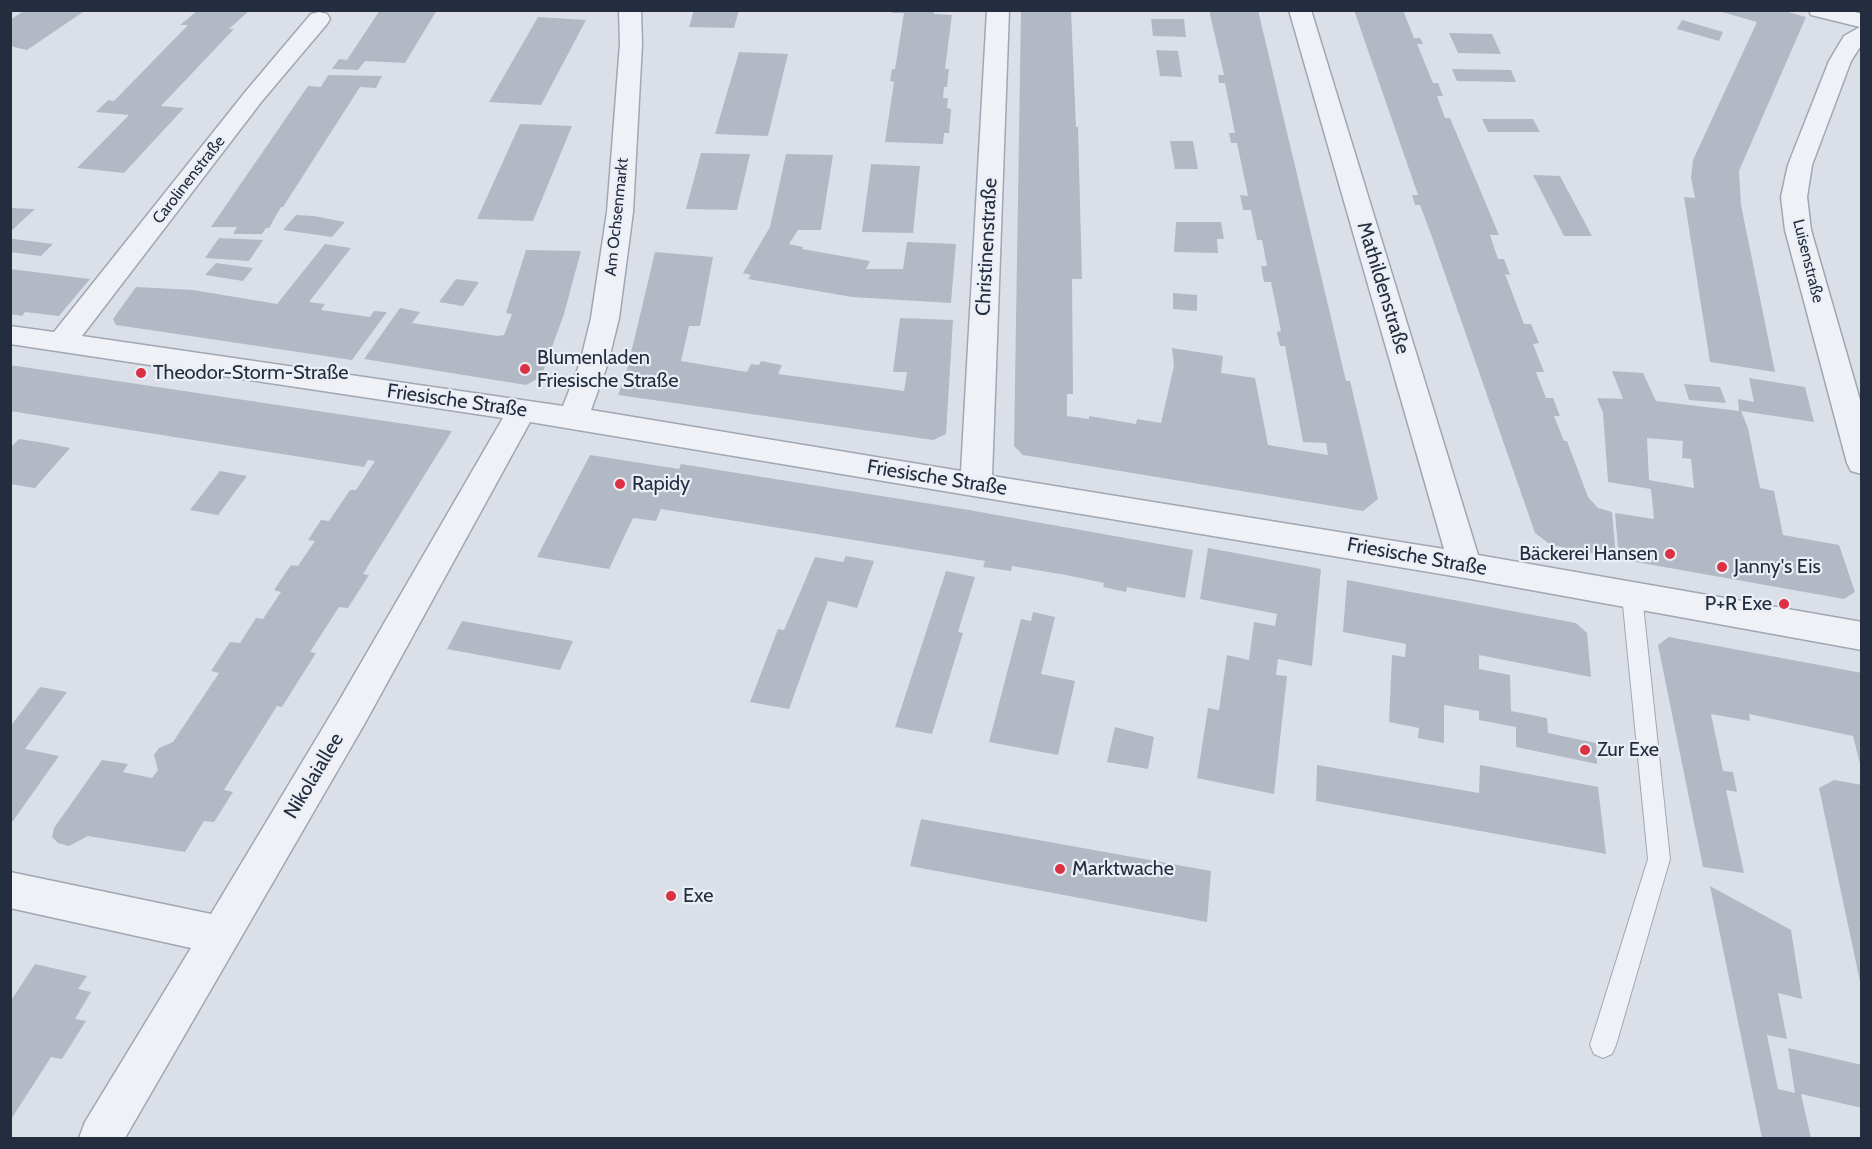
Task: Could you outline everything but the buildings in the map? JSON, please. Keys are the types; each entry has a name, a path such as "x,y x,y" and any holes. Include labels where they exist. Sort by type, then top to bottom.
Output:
{"street":[{"name":"Am Ochsenmarkt","path":"573,418 594,363 605,318 620,212 632,44 630,10"},
{"name":"Christinenstraße","path":"976,484 998,10"},
{"name":"Mathildenstraße","path":"1300,10 1465,565"},
{"path":"1819,10 1862,21"},
{"name":"Carolinenstraße","path":"61,343 254,96 319,19"},
{"name":"Luisenstraße","path":"1862,33 1852,41 1840,61 1800,165 1794,197 1798,230 1862,463"},
{"name":"Friesische Straße","path":"10,335 573,418 1465,565 1862,636"},
{"name":"Nikolaiallee","path":"101,1138 219,934 352,712 522,410"},
{"path":"10,890 219,934"}],"lane":[{"path":"1602,1045 1659,859 1632,595"}],"place":[{"name":"Blumenladen Friesische Straße","path":"525,369"},
{"name":"Theodor-Storm-Straße","path":"141,373"},
{"name":"Rapidy","path":"620,484"},
{"name":"Bäckerei Hansen","path":"1670,554"},
{"name":"Janny's Eis","path":"1722,567"},
{"name":"P+R Exe","path":"1784,604"},
{"name":"Zur Exe","path":"1585,750"},
{"name":"Marktwache","path":"1060,869"},
{"name":"Exe","path":"671,896"}]}
